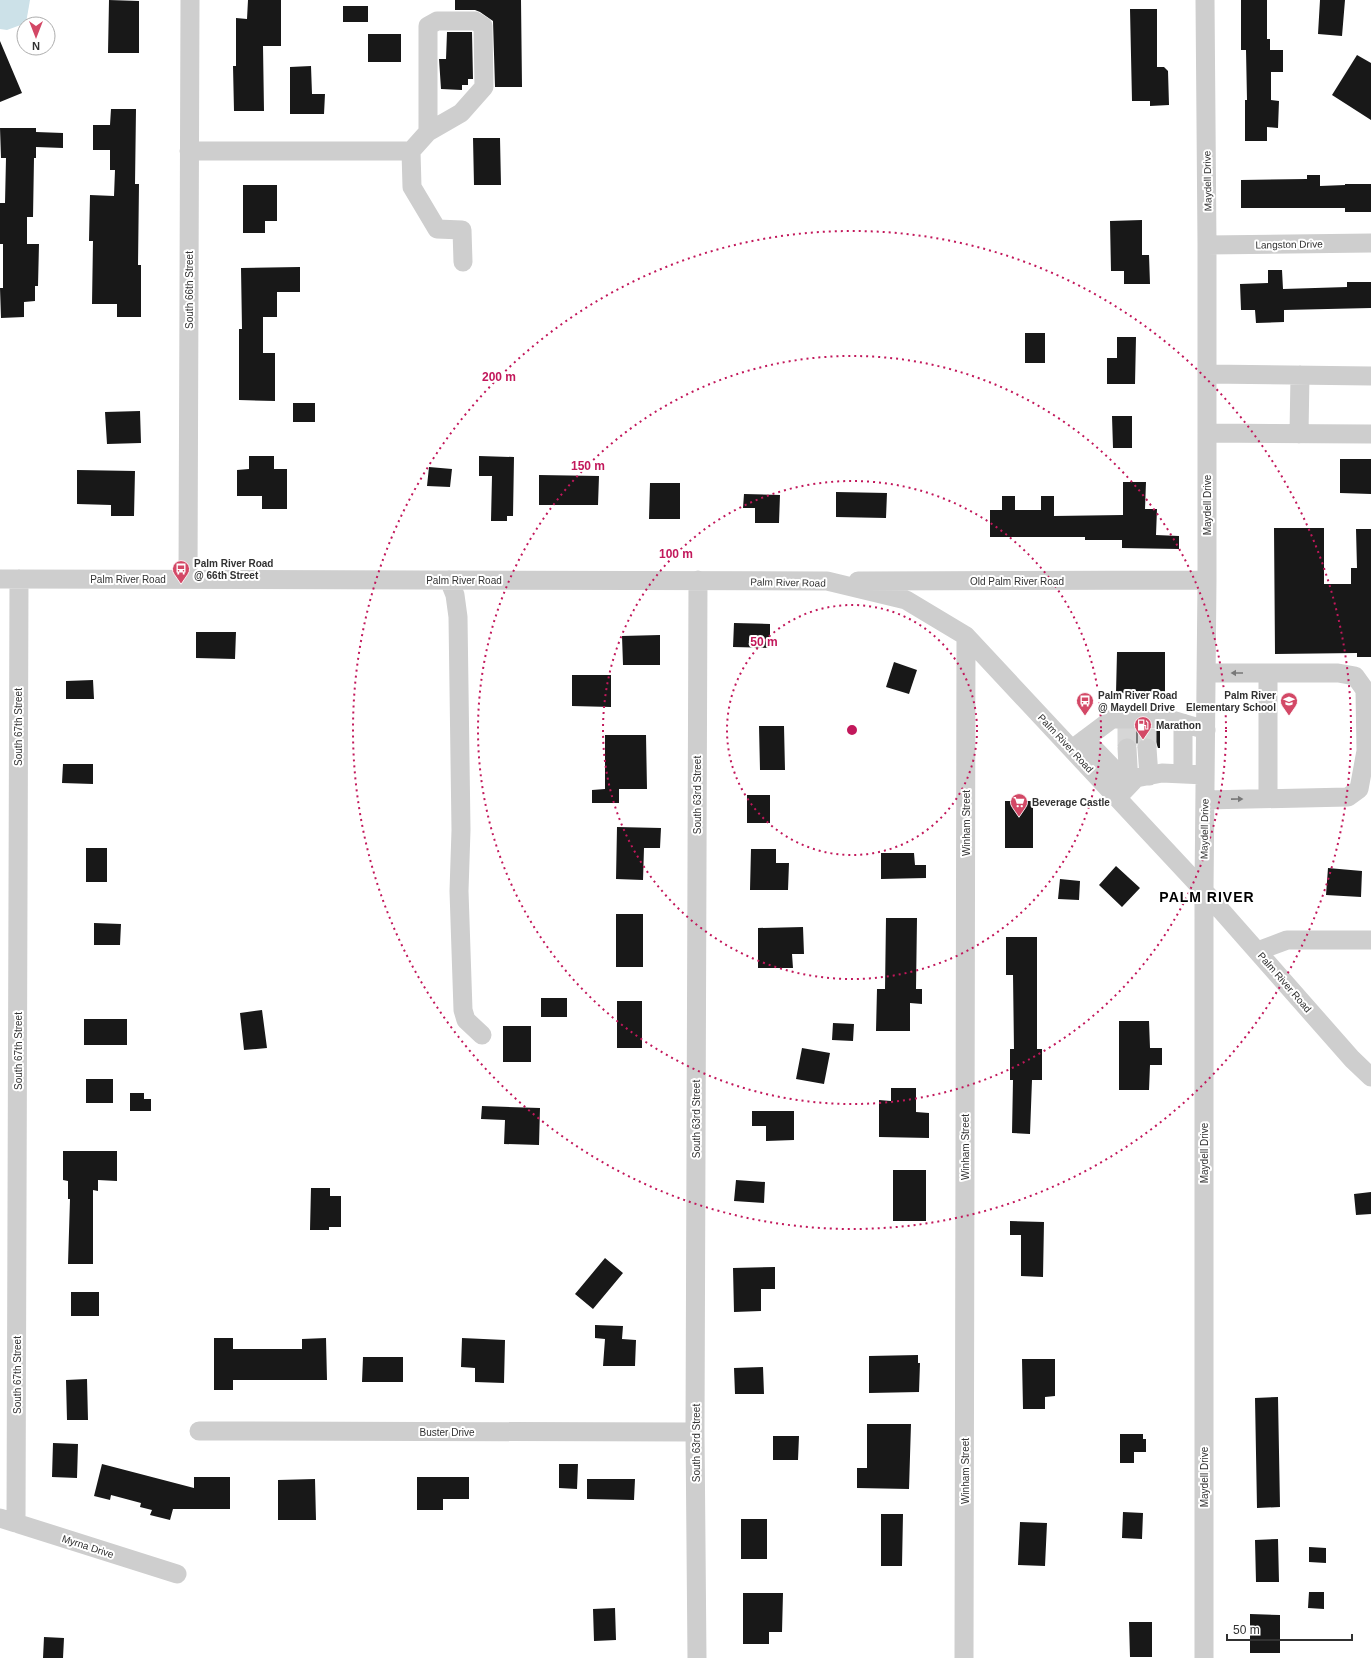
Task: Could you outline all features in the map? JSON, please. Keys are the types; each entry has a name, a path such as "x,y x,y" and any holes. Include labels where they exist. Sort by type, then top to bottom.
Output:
{"street":[{"name":"South 66th Street","path":"188,579 190,0"},
{"name":"Maydell Drive","path":"1204,1658 1204,891 1207,580 1205,0"},
{"path":"428,132 428,26 437,21 475,21 483,26 484,87 460,113 428,132 411,151 412,187 437,229 462,230 463,262"},
{"path":"190,152 411,151"},
{"name":"Langston Drive","path":"1207,245 1371,244"},
{"path":"1207,374 1371,376"},
{"path":"1299,434 1300,375"},
{"path":"1207,434 1371,434"},
{"name":"Palm River Road","path":"0,579 827,581 906,600 966,636 1078,744 1138,782 1204,891 1352,1059 1371,1077"},
{"name":"South 67th Street","path":"8,1521 19,579"},
{"path":"449,580 457,605 458,617 461,830 459,891 464,1010 466,1020 482,1035"},
{"name":"South 63rd Street","path":"697,1658 696,1432 698,580"},
{"name":"Old Palm River Road","path":"827,581 1207,580"},
{"name":"Winham Street","path":"964,1658 966,636"},
{"path":"1205,800 1348,797 1359,789 1366,751 1365,690 1355,676 1338,673 1206,673"},
{"path":"1268,673 1268,798"},
{"path":"1078,744 1112,719 1141,723 1169,719 1206,730"},
{"path":"1183,723 1183,774"},
{"path":"1138,782 1142,748 1138,782"},
{"path":"1138,782 1183,774 1205,775"},
{"path":"1258,951 1287,940 1371,940"},
{"name":"Buster Drive","path":"199,1431 696,1432"},
{"name":"Myrna Drive","path":"8,1521 177,1574"}],"water":[{"path":"0,0 30,0 27,16 16,16 16,27 7,30 0,29"}],"building":[{"path":"109,0 139,1 139,53 108,53"},
{"path":"248,0 281,0 281,46 263,46 264,111 234,111 233,66 236,66 236,18 247,19"},
{"path":"455,0 521,0 522,87 495,87 493,21 475,10 455,10"},
{"path":"1241,0 1267,0 1267,39 1270,39 1270,50 1283,50 1283,72 1271,72 1271,100 1279,101 1278,128 1267,127 1267,141 1245,141 1245,100 1247,100 1246,50 1241,50"},
{"path":"1320,0 1345,0 1342,36 1318,34"},
{"path":"343,6 368,6 368,22 343,22"},
{"path":"1130,9 1157,9 1157,67 1164,67 1168,71 1169,105 1150,106 1150,101 1132,101"},
{"path":"447,32 472,32 473,79 468,79 468,85 462,85 462,90 441,89 439,59 446,59"},
{"path":"368,34 401,34 401,62 368,62"},
{"path":"0,41 22,93 0,102"},
{"path":"1357,55 1371,63 1371,120 1332,95"},
{"path":"311,66 312,94 325,94 324,114 290,114 290,67"},
{"path":"111,109 136,109 135,184 139,184 138,265 141,265 141,317 117,317 117,304 92,304 93,241 89,241 90,195 114,196 115,170 110,170 110,150 93,150 93,125 110,125"},
{"path":"0,128 36,128 36,132 63,133 63,148 36,147 36,158 34,158 33,217 27,217 27,244 39,244 38,286 35,286 35,301 24,302 24,317 1,318 0,288 3,288 3,244 0,244 0,203 5,203 6,158 1,158"},
{"path":"473,138 500,138 501,185 474,185"},
{"path":"1307,175 1320,175 1320,186 1371,184 1371,212 1345,212 1345,208 1241,208 1241,180 1307,179"},
{"path":"243,185 277,185 277,221 265,221 265,233 243,233"},
{"path":"1142,220 1142,255 1149,255 1150,284 1124,284 1124,271 1111,271 1110,221"},
{"path":"300,267 300,292 277,292 277,317 263,317 263,353 275,353 275,401 239,400 239,329 242,329 241,268"},
{"path":"1268,270 1282,270 1283,289 1347,287 1347,282 1371,282 1371,308 1284,310 1284,322 1256,323 1255,310 1241,310 1240,284 1268,283"},
{"path":"1025,333 1045,333 1045,363 1025,363"},
{"path":"1117,337 1136,337 1135,384 1107,384 1107,358 1117,358"},
{"path":"293,403 315,403 315,422 293,422"},
{"path":"140,411 141,443 107,444 105,412"},
{"path":"1112,416 1132,416 1132,448 1113,448"},
{"path":"249,456 274,456 274,469 287,469 287,509 262,509 262,496 237,496 237,470 249,469"},
{"path":"479,456 514,457 513,516 507,516 507,521 491,521 492,476 479,476"},
{"path":"1340,459 1371,459 1371,494 1340,493"},
{"path":"429,467 452,469 450,487 427,486"},
{"path":"77,470 135,471 134,516 111,516 111,505 77,504"},
{"path":"539,475 599,476 598,505 539,505"},
{"path":"1123,482 1146,482 1145,509 1157,509 1156,535 1179,536 1179,549 1122,548 1122,540 1085,540 1085,537 990,537 990,510 1002,510 1002,496 1015,496 1015,510 1041,510 1041,496 1054,496 1054,516 1123,515"},
{"path":"650,483 680,483 680,519 649,519"},
{"path":"836,492 887,493 886,518 836,517"},
{"path":"744,494 780,495 779,523 755,523 755,508 743,508"},
{"path":"1274,528 1324,528 1324,584 1351,584 1351,568 1357,568 1356,529 1371,529 1371,657 1357,657 1357,653 1275,654"},
{"path":"734,623 770,624 770,648 733,647"},
{"path":"196,632 236,632 235,659 196,658"},
{"path":"660,635 660,665 623,665 622,636"},
{"path":"1117,652 1165,652 1165,694 1116,693"},
{"path":"894,662 917,670 909,694 886,687"},
{"path":"572,675 611,675 611,707 572,706"},
{"path":"93,680 94,699 66,699 66,681"},
{"path":"759,726 784,726 785,770 760,770"},
{"path":"1122,730 1160,730 1160,748 1158,748 1156,742 1151,738 1147,737 1141,739 1137,744 1132,738 1122,738"},
{"path":"605,735 646,735 647,789 619,789 619,803 592,803 592,790 605,789"},
{"path":"63,764 93,764 93,784 62,783"},
{"path":"747,795 770,795 770,823 747,823"},
{"path":"1005,801 1033,801 1033,848 1005,848"},
{"path":"617,827 661,828 660,848 644,848 643,880 616,879"},
{"path":"86,848 107,848 107,882 86,882"},
{"path":"751,849 776,849 776,863 789,863 788,890 750,890"},
{"path":"881,853 914,853 915,865 926,865 926,878 881,879"},
{"path":"1116,866 1140,888 1122,907 1099,885"},
{"path":"1328,868 1362,871 1361,897 1326,895"},
{"path":"1060,879 1080,881 1079,900 1058,899"},
{"path":"616,914 643,914 643,967 616,967"},
{"path":"886,918 917,918 916,989 922,989 922,1004 910,1003 910,1031 876,1031 877,989 885,989"},
{"path":"94,923 121,924 120,945 94,945"},
{"path":"803,927 804,954 792,954 793,968 758,968 758,928"},
{"path":"1006,937 1037,937 1037,1049 1042,1049 1042,1080 1032,1080 1030,1134 1012,1133 1013,1080 1010,1080 1010,1049 1014,1049 1013,975 1006,975"},
{"path":"541,998 567,998 567,1017 541,1017"},
{"path":"617,1001 642,1001 642,1048 617,1048"},
{"path":"262,1010 267,1048 244,1050 240,1013"},
{"path":"84,1019 127,1019 127,1045 84,1045"},
{"path":"1119,1021 1149,1021 1150,1048 1162,1048 1162,1065 1150,1065 1149,1090 1119,1090"},
{"path":"833,1023 854,1024 853,1041 832,1040"},
{"path":"503,1026 531,1026 531,1062 503,1062"},
{"path":"802,1048 830,1053 824,1084 796,1079"},
{"path":"86,1079 113,1079 113,1103 86,1103"},
{"path":"891,1088 916,1088 916,1112 929,1113 929,1138 879,1137 879,1100 891,1101"},
{"path":"130,1093 144,1093 144,1099 151,1099 151,1111 130,1111"},
{"path":"482,1106 540,1108 539,1145 504,1144 505,1120 481,1119"},
{"path":"752,1111 794,1111 794,1140 766,1141 766,1126 752,1126"},
{"path":"63,1151 117,1151 117,1181 98,1180 98,1191 93,1190 93,1264 68,1264 70,1199 68,1199 68,1181 63,1180"},
{"path":"893,1170 926,1170 926,1221 893,1221"},
{"path":"736,1180 765,1182 764,1203 734,1201"},
{"path":"311,1188 330,1188 330,1196 341,1196 341,1227 329,1227 329,1230 310,1230"},
{"path":"1371,1192 1371,1214 1356,1215 1354,1194"},
{"path":"1010,1221 1044,1222 1043,1277 1021,1276 1021,1235 1010,1235"},
{"path":"605,1258 623,1273 593,1309 575,1294"},
{"path":"775,1267 775,1289 761,1289 761,1311 734,1312 733,1268"},
{"path":"71,1292 99,1292 99,1316 71,1316"},
{"path":"595,1325 623,1326 622,1339 636,1340 635,1366 603,1366 605,1339 595,1338"},
{"path":"214,1338 233,1338 233,1349 302,1349 302,1339 326,1338 327,1380 233,1380 233,1390 214,1390"},
{"path":"462,1338 505,1340 504,1383 475,1382 475,1368 461,1367"},
{"path":"918,1355 918,1363 920,1363 919,1392 869,1393 869,1356"},
{"path":"363,1357 403,1357 403,1382 362,1382"},
{"path":"1022,1359 1055,1359 1055,1396 1045,1397 1045,1409 1023,1409"},
{"path":"763,1367 764,1394 735,1394 734,1368"},
{"path":"87,1379 88,1420 67,1420 66,1380"},
{"path":"1278,1397 1280,1507 1257,1508 1255,1398"},
{"path":"867,1424 911,1424 909,1489 857,1488 857,1468 867,1468"},
{"path":"1120,1434 1143,1434 1143,1439 1146,1439 1146,1452 1134,1452 1134,1463 1120,1463"},
{"path":"773,1436 799,1436 798,1460 773,1460"},
{"path":"53,1443 78,1444 77,1478 52,1477"},
{"path":"102,1464 194,1488 194,1477 230,1477 230,1509 173,1509 170,1520 150,1515 152,1510 140,1507 141,1503 111,1495 110,1500 94,1496"},
{"path":"559,1464 578,1464 577,1489 559,1488"},
{"path":"417,1477 469,1477 469,1499 443,1499 443,1510 417,1510"},
{"path":"315,1479 316,1520 278,1520 278,1480"},
{"path":"587,1479 635,1479 634,1500 587,1499"},
{"path":"1123,1512 1143,1513 1142,1539 1122,1538"},
{"path":"881,1514 903,1514 902,1566 881,1566"},
{"path":"741,1519 767,1519 767,1559 741,1559"},
{"path":"1020,1522 1047,1523 1045,1566 1018,1565"},
{"path":"1278,1539 1279,1582 1256,1582 1255,1540"},
{"path":"1309,1547 1326,1548 1326,1563 1309,1562"},
{"path":"1309,1592 1324,1592 1324,1609 1308,1608"},
{"path":"743,1593 783,1593 782,1632 769,1632 769,1644 743,1644"},
{"path":"615,1608 616,1640 594,1641 593,1609"},
{"path":"1250,1614 1280,1615 1280,1653 1250,1653"},
{"path":"1129,1622 1152,1622 1152,1657 1130,1657"},
{"path":"44,1637 64,1638 63,1658 43,1658"}],"tunnel":[{"path":"1127,727 1127,748"},
{"path":"1147,727 1147,748"}],"place":[{"name":"Palm River Road @ 66th Street","path":"181,584"},
{"name":"Palm River Road @ Maydell Drive","path":"1085,716"},
{"name":"Palm River Elementary School","path":"1289,716"},
{"name":"Marathon","path":"1143,740"},
{"name":"Beverage Castle","path":"1019,817"}],"district":[{"name":"PALM RIVER","path":"1207,897"}]}
